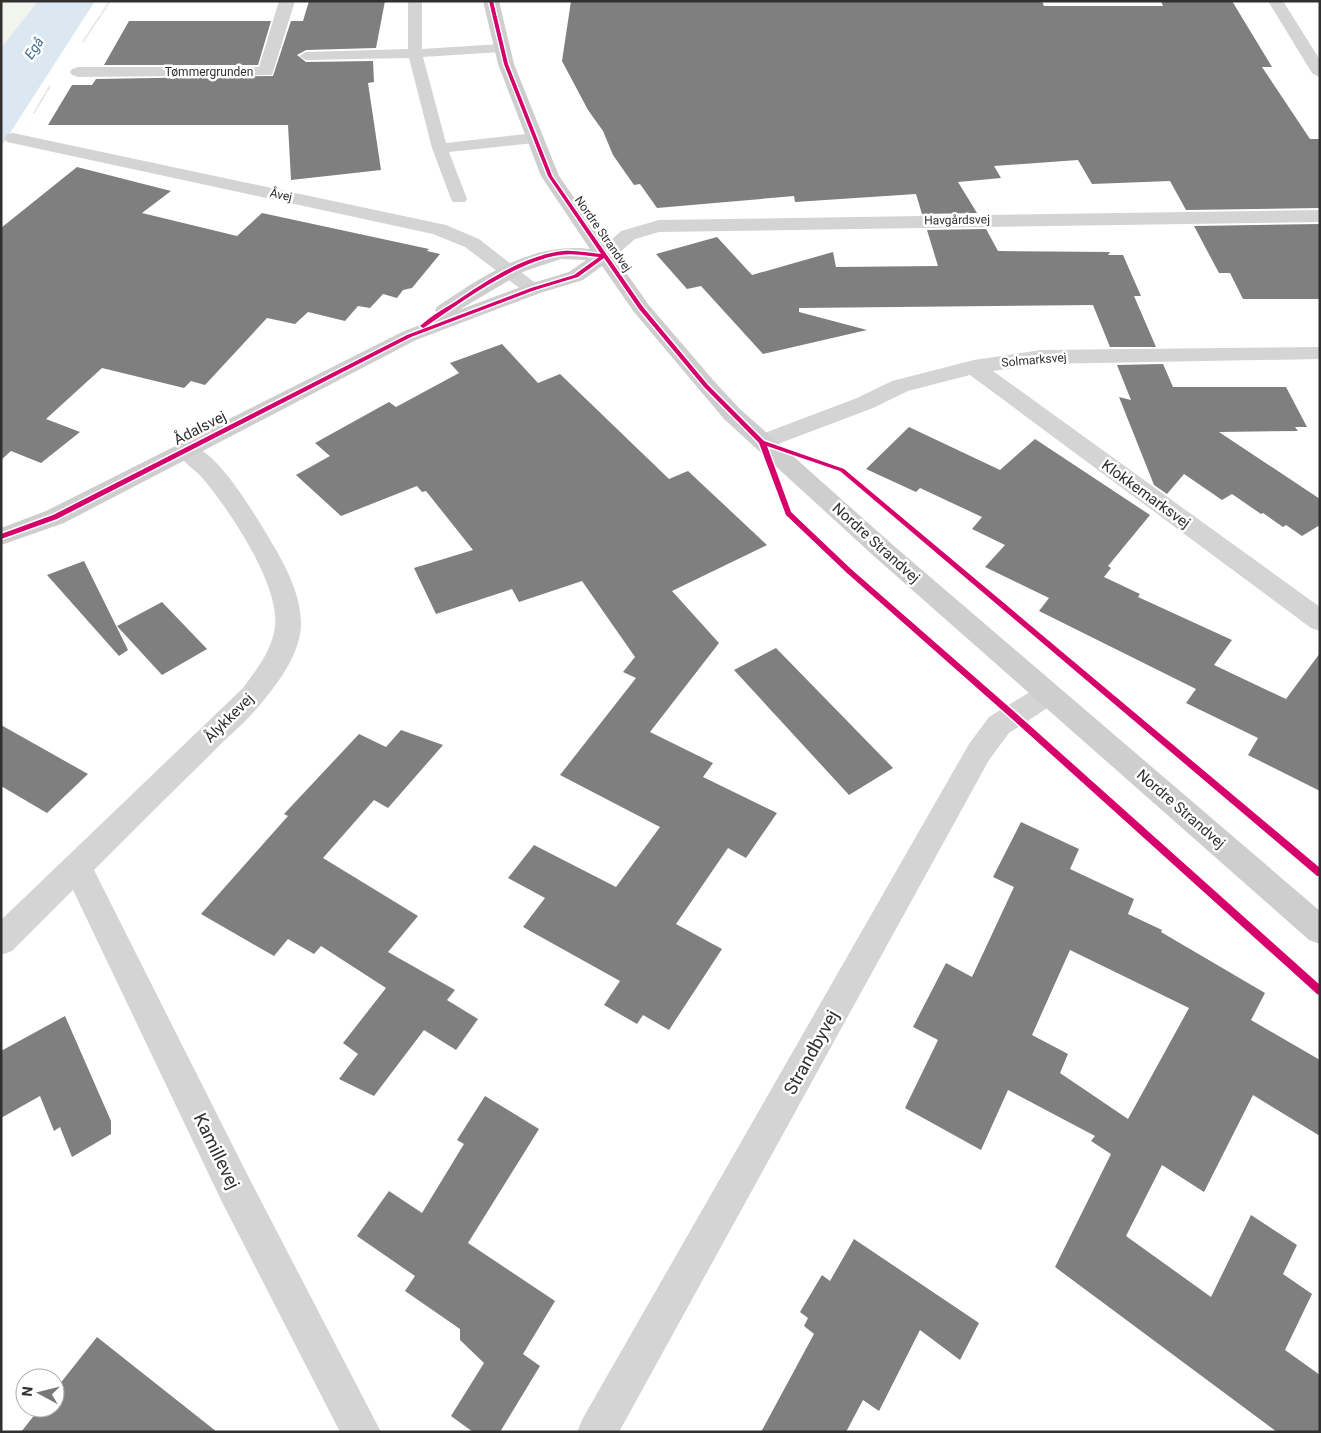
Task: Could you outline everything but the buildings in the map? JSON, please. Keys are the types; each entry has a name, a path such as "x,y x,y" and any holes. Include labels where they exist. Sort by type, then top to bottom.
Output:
{"street":[{"name":"Tømmergrunden","path":"78,72 266,72 287,1"},
{"name":"Nordre Strandvej","path":"491,1 501,48 511,78 550,176 604,256 682,358 732,414 762,442 1320,930"},
{"path":"1275,1 1320,73"},
{"name":"Åvej","path":"13,138 439,228 472,242 533,289"},
{"name":"Havgårdsvej","path":"604,256 625,235 640,229 659,226 1320,216"},
{"name":"Ådalsvej","path":"409,336 460,300 542,257 562,253 604,256"},
{"name":"Ådalsvej","path":"1,538 55,517 409,336 533,289 576,276 604,256"},
{"name":"Solmarksvej","path":"762,442 865,403 900,386 974,367 1041,357 1320,353"},
{"name":"Klokkemarksvej","path":"974,367 1320,621"},
{"name":"Ålykkevej","path":"1,941 78,868 253,695 273,666 284,645 289,624 286,602 278,580 239,510 210,472 187,451"},
{"name":"Strandbyvej","path":"597,1432 979,752 999,725 1048,694"},
{"name":"Kamillevej","path":"78,868 235,1189 361,1432"}],"lane":[{"path":"415,1 415,52 440,148 459,199"},
{"path":"306,56 501,48"},
{"path":"440,148 534,138"}],"shaded area":[{"path":"1,1 38,1 1,48"}],"water":[{"name":"Egå","path":"38,1 95,1 1,147 1,48"}],"cycle path":[{"path":"491,1 506,64 550,176 641,308 706,386 762,442 842,470 1320,873"},
{"path":"423,326 490,282 529,262 562,253 604,256"},
{"path":"1,537 55,517 409,336 533,289 576,276 604,256"},
{"path":"762,442 788,513 849,571 1014,716 1320,991"}]}
